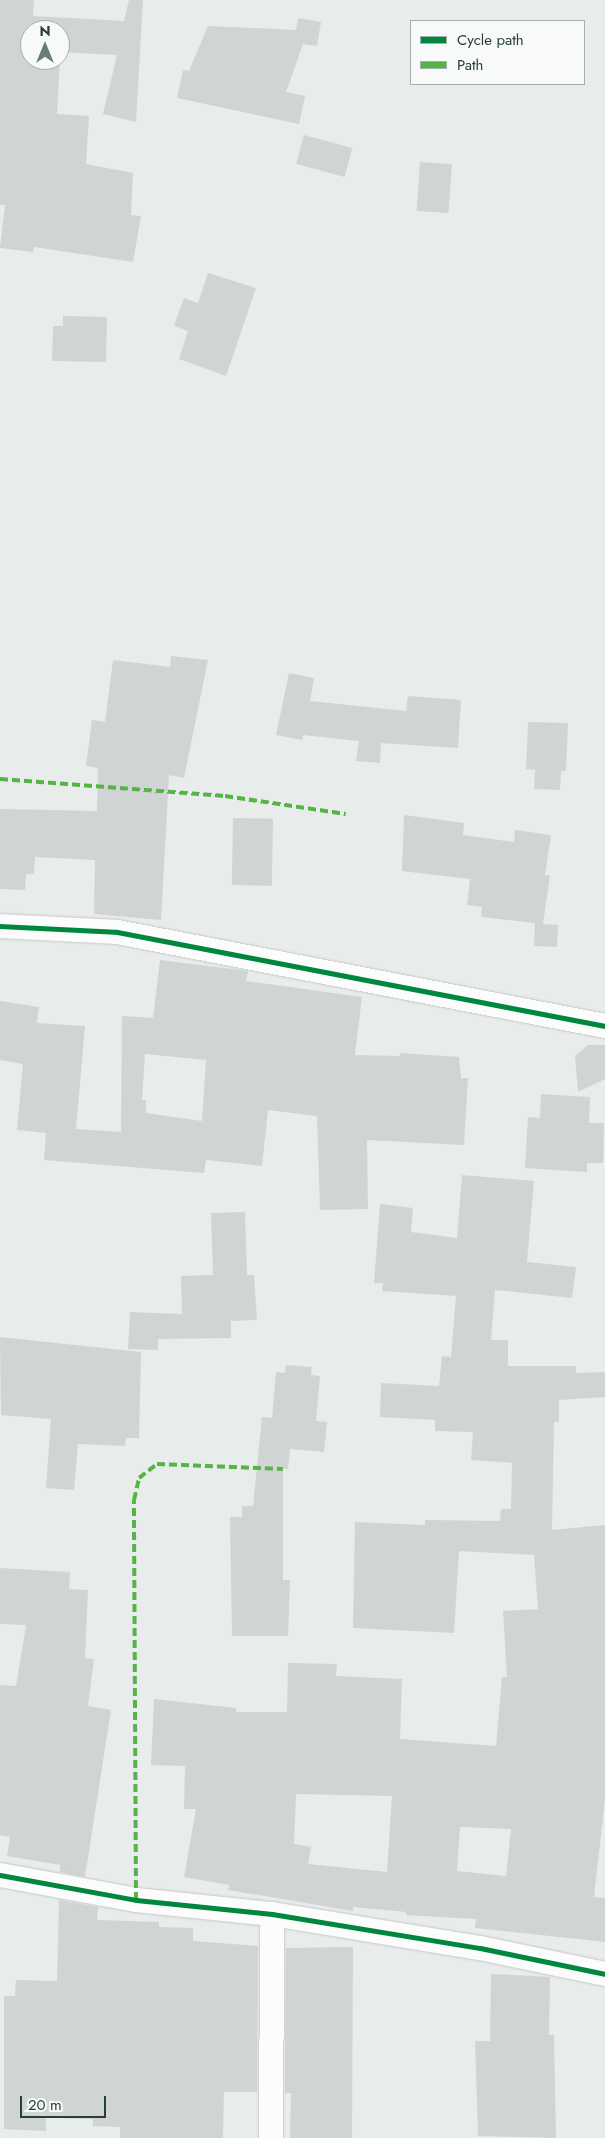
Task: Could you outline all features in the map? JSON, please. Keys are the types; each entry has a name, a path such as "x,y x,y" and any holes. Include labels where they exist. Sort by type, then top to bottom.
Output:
{"street":[{"path":"0,926 117,932 605,1026"},
{"path":"0,1875 136,1900 272,1914 480,1948 605,1974"},
{"path":"271,2138 272,1914"}],"building":[{"path":"0,0 34,0 33,16 124,21 129,0 143,0 136,122 103,114 117,55 70,53 70,20 20,20 20,70 59,70 57,114 89,116 86,164 133,173 131,215 141,216 133,262 34,247 33,252 0,248 5,205 0,205"},
{"path":"298,18 321,22 317,46 303,44 286,92 305,96 299,124 177,98 183,70 189,71 208,26 296,30"},
{"path":"304,135 352,148 345,177 296,164"},
{"path":"420,162 452,164 449,213 417,211"},
{"path":"208,273 256,288 226,376 179,359 188,331 174,326 184,298 198,303"},
{"path":"63,316 107,317 106,362 52,361 53,326 63,326"},
{"path":"171,656 208,660 184,778 169,775 161,920 94,914 95,860 35,857 34,874 26,874 25,890 0,889 0,809 97,811 98,768 86,766 92,720 105,722 113,660 170,667"},
{"path":"289,673 314,678 310,701 406,711 408,696 461,700 458,748 381,743 380,763 356,761 359,741 303,735 302,740 276,735"},
{"path":"528,722 568,723 566,771 561,771 560,790 534,789 535,770 526,769"},
{"path":"404,815 464,823 463,835 514,842 515,830 551,835 545,875 550,875 543,924 558,925 557,947 534,946 535,923 481,917 482,907 467,905 470,879 402,871"},
{"path":"233,818 273,819 272,886 232,885"},
{"path":"160,960 248,971 246,981 362,997 355,1055 400,1056 400,1053 459,1057 461,1078 468,1078 464,1145 367,1140 368,1209 320,1210 317,1116 268,1110 262,1166 206,1160 204,1173 44,1160 46,1133 17,1130 23,1064 0,1060 0,1001 39,1007 37,1023 85,1026 76,1129 121,1132 122,1016 153,1018","holes":["145,1054 206,1060 202,1121 146,1113 146,1100 142,1100"]},
{"path":"588,1045 605,1045 605,1079 578,1092 575,1056"},
{"path":"541,1094 590,1097 589,1123 604,1123 603,1163 587,1163 587,1172 525,1168 528,1117 540,1118"},
{"path":"462,1175 534,1181 527,1262 576,1267 572,1298 495,1290 491,1340 508,1340 508,1366 576,1366 576,1373 605,1372 605,1397 559,1400 559,1422 554,1422 552,1530 605,1525 605,1799 594,1897 605,1898 605,1942 475,1928 476,1919 406,1915 406,1912 353,1907 353,1911 228,1890 229,1885 184,1877 196,1809 184,1809 185,1766 151,1765 154,1699 236,1708 236,1712 287,1712 288,1663 337,1664 336,1676 402,1679 400,1739 496,1746 502,1677 507,1677 503,1611 538,1609 534,1555 459,1551 454,1633 353,1628 355,1522 425,1525 425,1520 500,1521 501,1509 511,1509 512,1463 471,1460 473,1432 435,1431 435,1420 380,1417 381,1383 439,1386 442,1356 451,1357 456,1296 382,1291 383,1283 374,1283 380,1204 413,1208 411,1232 457,1238","holes":["296,1794 392,1796 387,1872 308,1864 311,1847 294,1844","460,1827 511,1829 506,1876 457,1871"]},
{"path":"245,1212 247,1275 254,1275 257,1320 231,1321 231,1338 158,1339 158,1350 128,1349 130,1312 182,1314 181,1276 213,1275 211,1213"},
{"path":"0,1337 141,1352 139,1438 126,1438 125,1446 78,1444 74,1490 46,1488 51,1419 1,1415"},
{"path":"286,1365 312,1367 311,1375 320,1376 316,1421 327,1422 324,1452 290,1449 288,1469 283,1469 283,1580 290,1580 288,1636 232,1636 230,1517 242,1517 242,1506 253,1506 262,1417 272,1418 276,1372 285,1373"},
{"path":"0,1568 70,1572 69,1589 88,1590 85,1658 94,1659 88,1706 111,1710 85,1877 60,1872 60,1865 7,1856 10,1837 0,1835 0,1685 16,1686 26,1625 0,1624"},
{"path":"59,1900 98,1907 97,1920 159,1922 159,1927 193,1928 193,1941 258,1946 257,2092 224,2092 223,2138 120,2138 120,2127 93,2126 93,2119 46,2118 46,2131 4,2129 4,1996 15,1996 16,1980 57,1981"},
{"path":"353,1947 352,2138 290,2138 291,2093 285,2093 286,1948"},
{"path":"491,1974 550,1977 549,2035 554,2035 556,2138 478,2136 475,2041 490,2041"}],"marked path":[{"path":"0,779 225,796 346,814"},
{"path":"136,1900 134,1500 139,1478 157,1464 283,1469"}],"cycle path":[{"path":"0,926 117,932 605,1026"},
{"path":"0,1875 136,1900 272,1914 480,1948 605,1974"}]}
